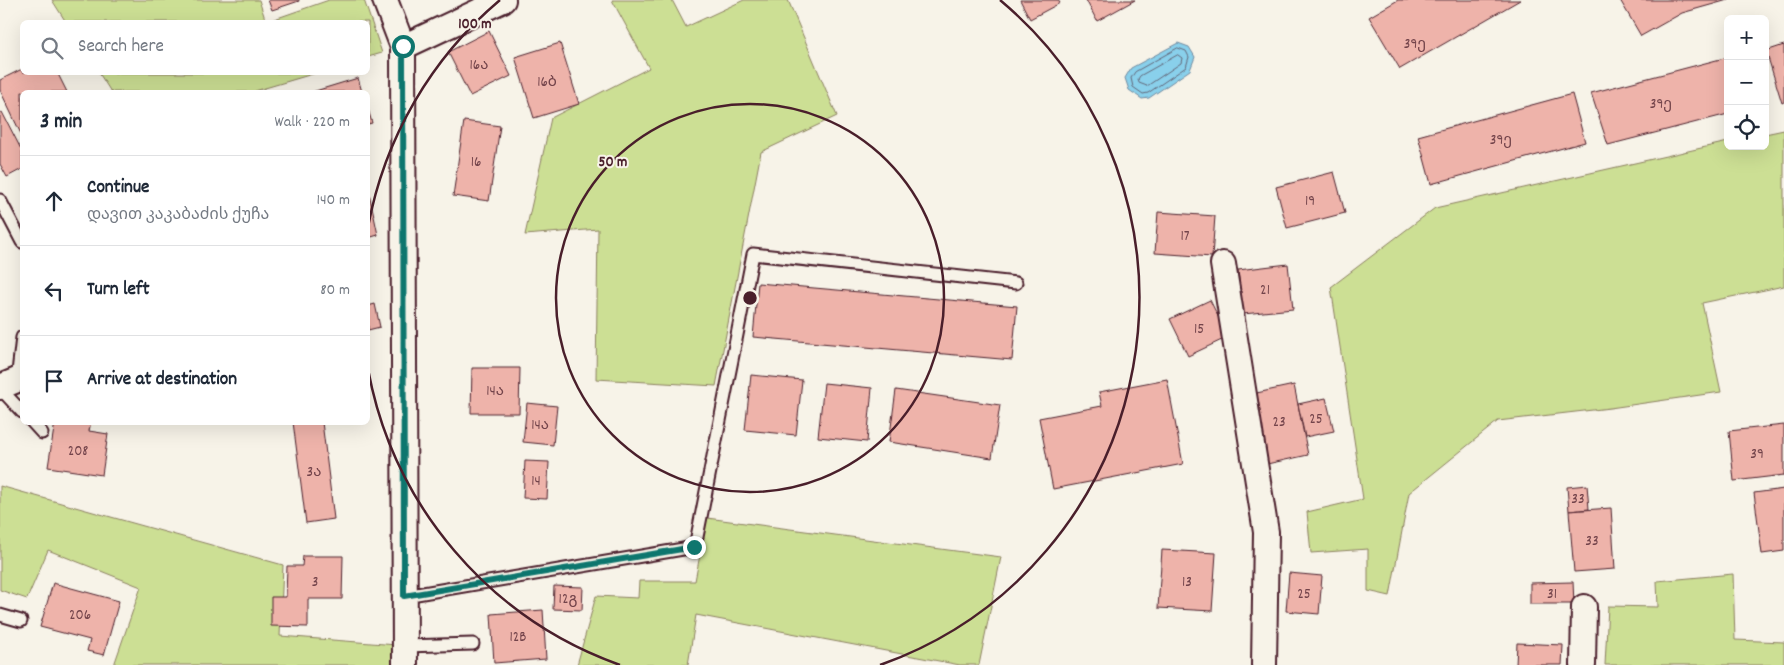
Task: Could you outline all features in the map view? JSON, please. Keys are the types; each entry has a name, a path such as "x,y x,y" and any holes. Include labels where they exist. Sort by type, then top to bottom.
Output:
{"street":[{"path":"385,0 403,46 405,655"},
{"path":"403,46 503,0"},
{"path":"1223,264 1266,532 1264,665"},
{"path":"1583,665 1584,607"}],"lane":[{"path":"0,200 20,238"},
{"path":"404,596 694,547 754,254 1016,283"},
{"path":"20,345 10,384 20,407"},
{"path":"35,425 42,433"},
{"path":"0,615 21,621"},
{"path":"405,655 473,644"}],"green space":[{"path":"52,0 259,0 265,20 65,20"},
{"path":"329,0 364,0 382,53 370,56 370,20 272,20"},
{"path":"612,0 672,0 686,27 744,0 788,0 837,116 761,152 716,386 596,379 598,229 525,235 551,118 649,68"},
{"path":"100,75 309,75 258,90 110,90"},
{"path":"1784,130 1784,286 1702,303 1721,392 1610,408 1498,421 1409,493 1390,596 1368,591 1368,549 1311,553 1307,512 1363,499 1331,287 1435,208 1724,143 1724,150 1769,150 1769,133"},
{"path":"0,486 283,565 280,636 397,645 397,665 114,665 141,587 48,550 27,599 0,590"},
{"path":"707,518 1001,557 979,665 960,665 696,615 688,665 577,665 596,596 638,598 639,581 695,581"},
{"path":"1733,574 1735,640 1784,642 1784,665 1605,665 1608,606 1658,607 1657,581"}],"water":[{"path":"1178,43 1189,47 1195,57 1190,70 1149,98 1142,99 1129,90 1125,78 1131,68"}],"building":[{"path":"268,0 299,0 299,1 272,10"},
{"path":"1020,0 1058,0 1060,3 1030,19"},
{"path":"1086,0 1135,0 1097,21"},
{"path":"1398,0 1520,0 1400,69 1369,17"},
{"path":"1620,0 1728,0 1682,13 1641,36"},
{"path":"489,31 511,76 470,96 448,52"},
{"path":"560,43 579,104 534,118 515,57"},
{"path":"1784,45 1784,102 1782,103 1769,61 1769,50"},
{"path":"1724,58 1724,115 1608,145 1591,93"},
{"path":"20,70 20,75 58,75 66,90 20,90 20,132 0,90 0,80"},
{"path":"358,78 361,90 319,90"},
{"path":"1572,94 1585,142 1431,184 1418,136"},
{"path":"2,112 20,147 20,170 7,177 0,164 0,113"},
{"path":"464,121 500,126 489,201 453,196"},
{"path":"1334,172 1345,213 1287,228 1276,187"},
{"path":"370,197 378,235 370,237"},
{"path":"1158,212 1215,216 1212,257 1155,253"},
{"path":"1288,264 1293,309 1243,314 1238,270"},
{"path":"758,283 1017,306 1012,360 753,337"},
{"path":"1210,300 1228,337 1188,356 1170,319"},
{"path":"375,304 380,327 370,330 370,305"},
{"path":"472,368 520,368 519,413 471,413"},
{"path":"751,375 802,380 796,435 745,430"},
{"path":"1167,379 1183,464 1053,489 1039,418 1102,406 1099,392"},
{"path":"824,383 872,388 867,442 818,437"},
{"path":"1294,385 1308,455 1267,464 1252,394"},
{"path":"896,390 1000,405 992,458 889,442"},
{"path":"1326,398 1334,431 1305,437 1298,404"},
{"path":"527,403 557,406 553,445 523,442"},
{"path":"55,425 90,425 89,431 108,434 102,475 48,467"},
{"path":"293,425 322,425 334,519 306,523"},
{"path":"1784,425 1784,475 1734,481 1729,431"},
{"path":"525,461 549,462 547,499 523,498"},
{"path":"1587,485 1589,509 1569,511 1567,487"},
{"path":"1784,489 1784,551 1762,554 1754,493"},
{"path":"1611,508 1615,569 1574,572 1569,511"},
{"path":"1162,550 1216,553 1212,611 1158,608"},
{"path":"303,556 343,556 342,599 308,599 308,627 271,626 271,597 286,597 287,566 302,566"},
{"path":"1289,573 1322,576 1319,614 1286,611"},
{"path":"1573,582 1574,604 1530,604 1530,583"},
{"path":"53,583 119,601 104,655 87,651 90,640 40,627"},
{"path":"554,586 583,587 582,610 553,609"},
{"path":"543,610 546,659 494,663 491,614"},
{"path":"1517,643 1563,645 1562,665 1516,665"}],"route":[{"path":"403,46 404,596 694,547"}]}
